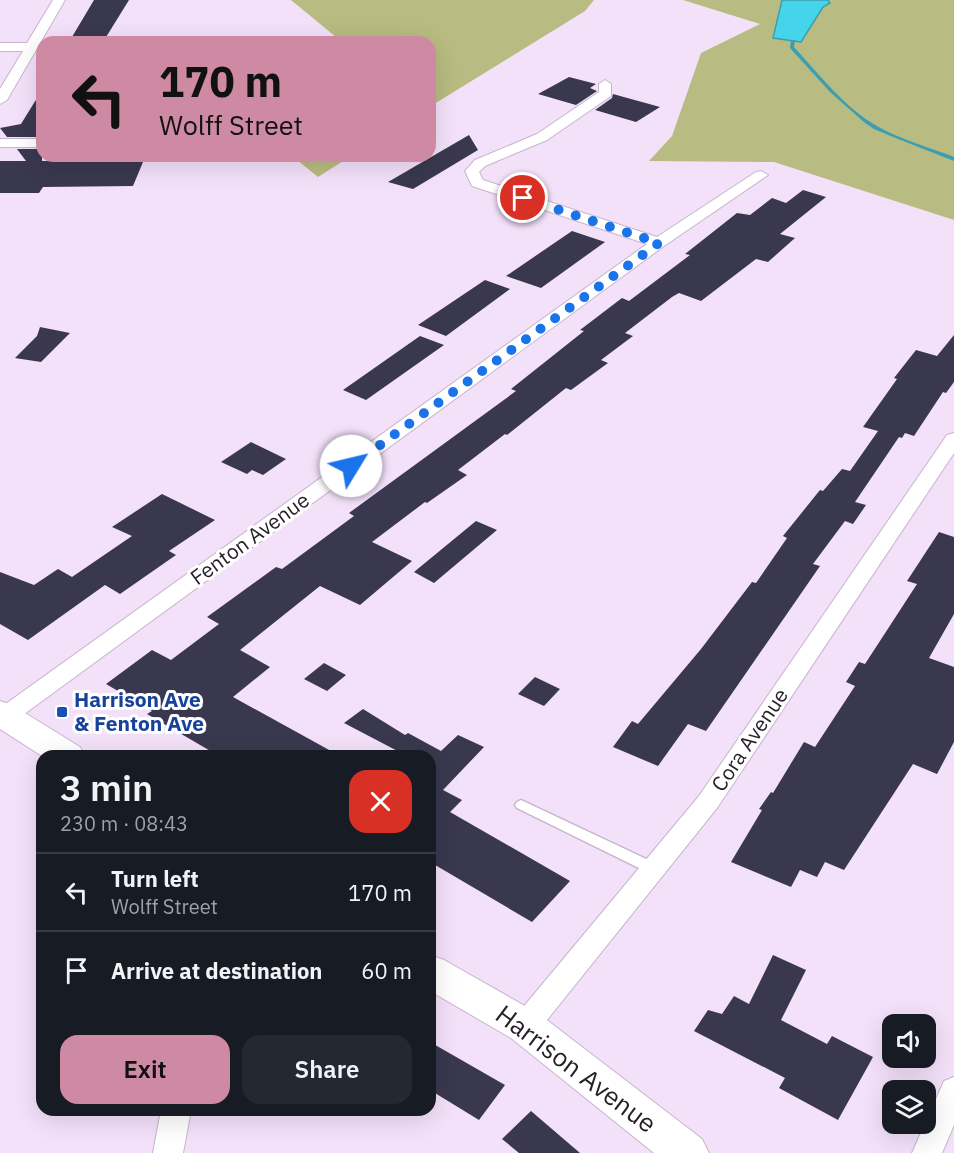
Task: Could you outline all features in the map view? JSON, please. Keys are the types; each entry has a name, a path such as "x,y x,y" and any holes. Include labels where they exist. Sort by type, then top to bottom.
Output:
{"main road":[{"path":"2,715 58,750"},
{"name":"Harrison Avenue","path":"436,974 525,1026 687,1153"}],"street":[{"path":"37,36 58,0"},
{"path":"0,100 36,38"},
{"path":"0,47 31,47"},
{"path":"606,84 606,93 542,137 480,163 472,171 477,183 659,243"},
{"path":"0,143 36,143"},
{"name":"Fenton Avenue","path":"2,715 659,243 760,175"},
{"name":"Cora Avenue","path":"525,1026 708,802 954,439"},
{"path":"927,1153 954,1090"},
{"path":"168,1153 175,1116"}],"lane":[{"path":"521,805 654,869"}],"green space":[{"path":"291,0 594,0 585,11 436,103 436,36 335,36"},
{"path":"683,0 954,0 954,220 774,162 649,161 672,136 701,53 760,24"},
{"path":"299,162 342,162 318,177"}],"water":[{"path":"782,0 828,0 830,3 823,7 801,42 773,38"}],"building":[{"path":"94,0 129,0 107,36 73,36"},
{"path":"569,77 596,84 590,88 597,91 576,105 538,94"},
{"path":"613,94 660,107 636,122 595,110 612,98"},
{"path":"36,100 36,137 7,137 0,128 21,124"},
{"path":"469,135 478,150 413,189 388,182 422,162 436,162 436,154"},
{"path":"17,149 36,149 36,162 143,162 133,186 43,187 39,193 0,193 0,161 26,161"},
{"path":"803,190 826,197 780,234 795,238 768,262 756,259 701,301 679,293 672,297 625,333 633,336 601,360 608,363 571,390 566,388 507,435 505,434 458,470 467,475 427,503 425,502 372,542 412,561 360,605 320,586 240,650 270,667 233,697 329,750 209,750 147,714 152,711 106,684 152,650 171,660 219,624 207,617 276,567 282,569 354,516 349,513 516,391 511,389 584,331 580,330 622,298 629,301 690,255 685,254 737,213 750,215 772,198 786,203"},
{"path":"572,231 605,242 541,288 506,276"},
{"path":"485,280 510,289 446,336 418,325"},
{"path":"40,327 70,333 41,362 15,358 37,336"},
{"path":"954,335 954,382 946,393 943,392 914,436 905,433 902,438 899,437 855,502 866,505 853,524 845,521 813,564 820,566 706,731 688,724 658,766 613,747 632,721 638,724 701,649 752,582 756,583 787,538 783,536 820,490 823,491 842,469 850,471 878,431 863,427 897,379 894,378 916,350 937,356"},
{"path":"420,336 444,345 366,400 343,390"},
{"path":"251,442 286,459 263,475 252,470 247,474 221,462"},
{"path":"162,494 215,520 169,551 176,555 120,594 105,585 28,640 0,624 0,572 34,585 58,569 72,577 132,536 112,527"},
{"path":"476,521 497,530 434,583 414,572"},
{"path":"939,532 954,537 954,614 929,658 954,667 954,742 937,774 913,764 844,870 825,862 817,877 800,870 791,887 731,862 762,810 759,809 771,792 773,793 804,742 815,747 855,686 846,682 859,662 865,664 917,584 907,581"},
{"path":"324,663 346,675 327,691 304,679"},
{"path":"535,677 560,689 544,706 518,694"},
{"path":"363,709 405,735 408,733 441,751 458,735 484,747 443,790 462,800 450,812 570,881 532,922 436,866 436,750 396,750 344,723"},
{"path":"773,955 806,970 781,1020 827,1044 832,1036 873,1057 838,1120 779,1088 785,1078 694,1031 708,1010 722,1014 734,996 749,1004"},
{"path":"436,1045 505,1085 479,1120 436,1094"},
{"path":"531,1111 580,1153 519,1153 502,1139"}],"waterway":[{"path":"793,41 792,47 810,67 844,103 866,122 954,159"}],"place":[{"name":"Harrison Ave & Fenton Ave","path":"62,712"}],"route":[{"path":"351,466 659,243 523,198"}]}
